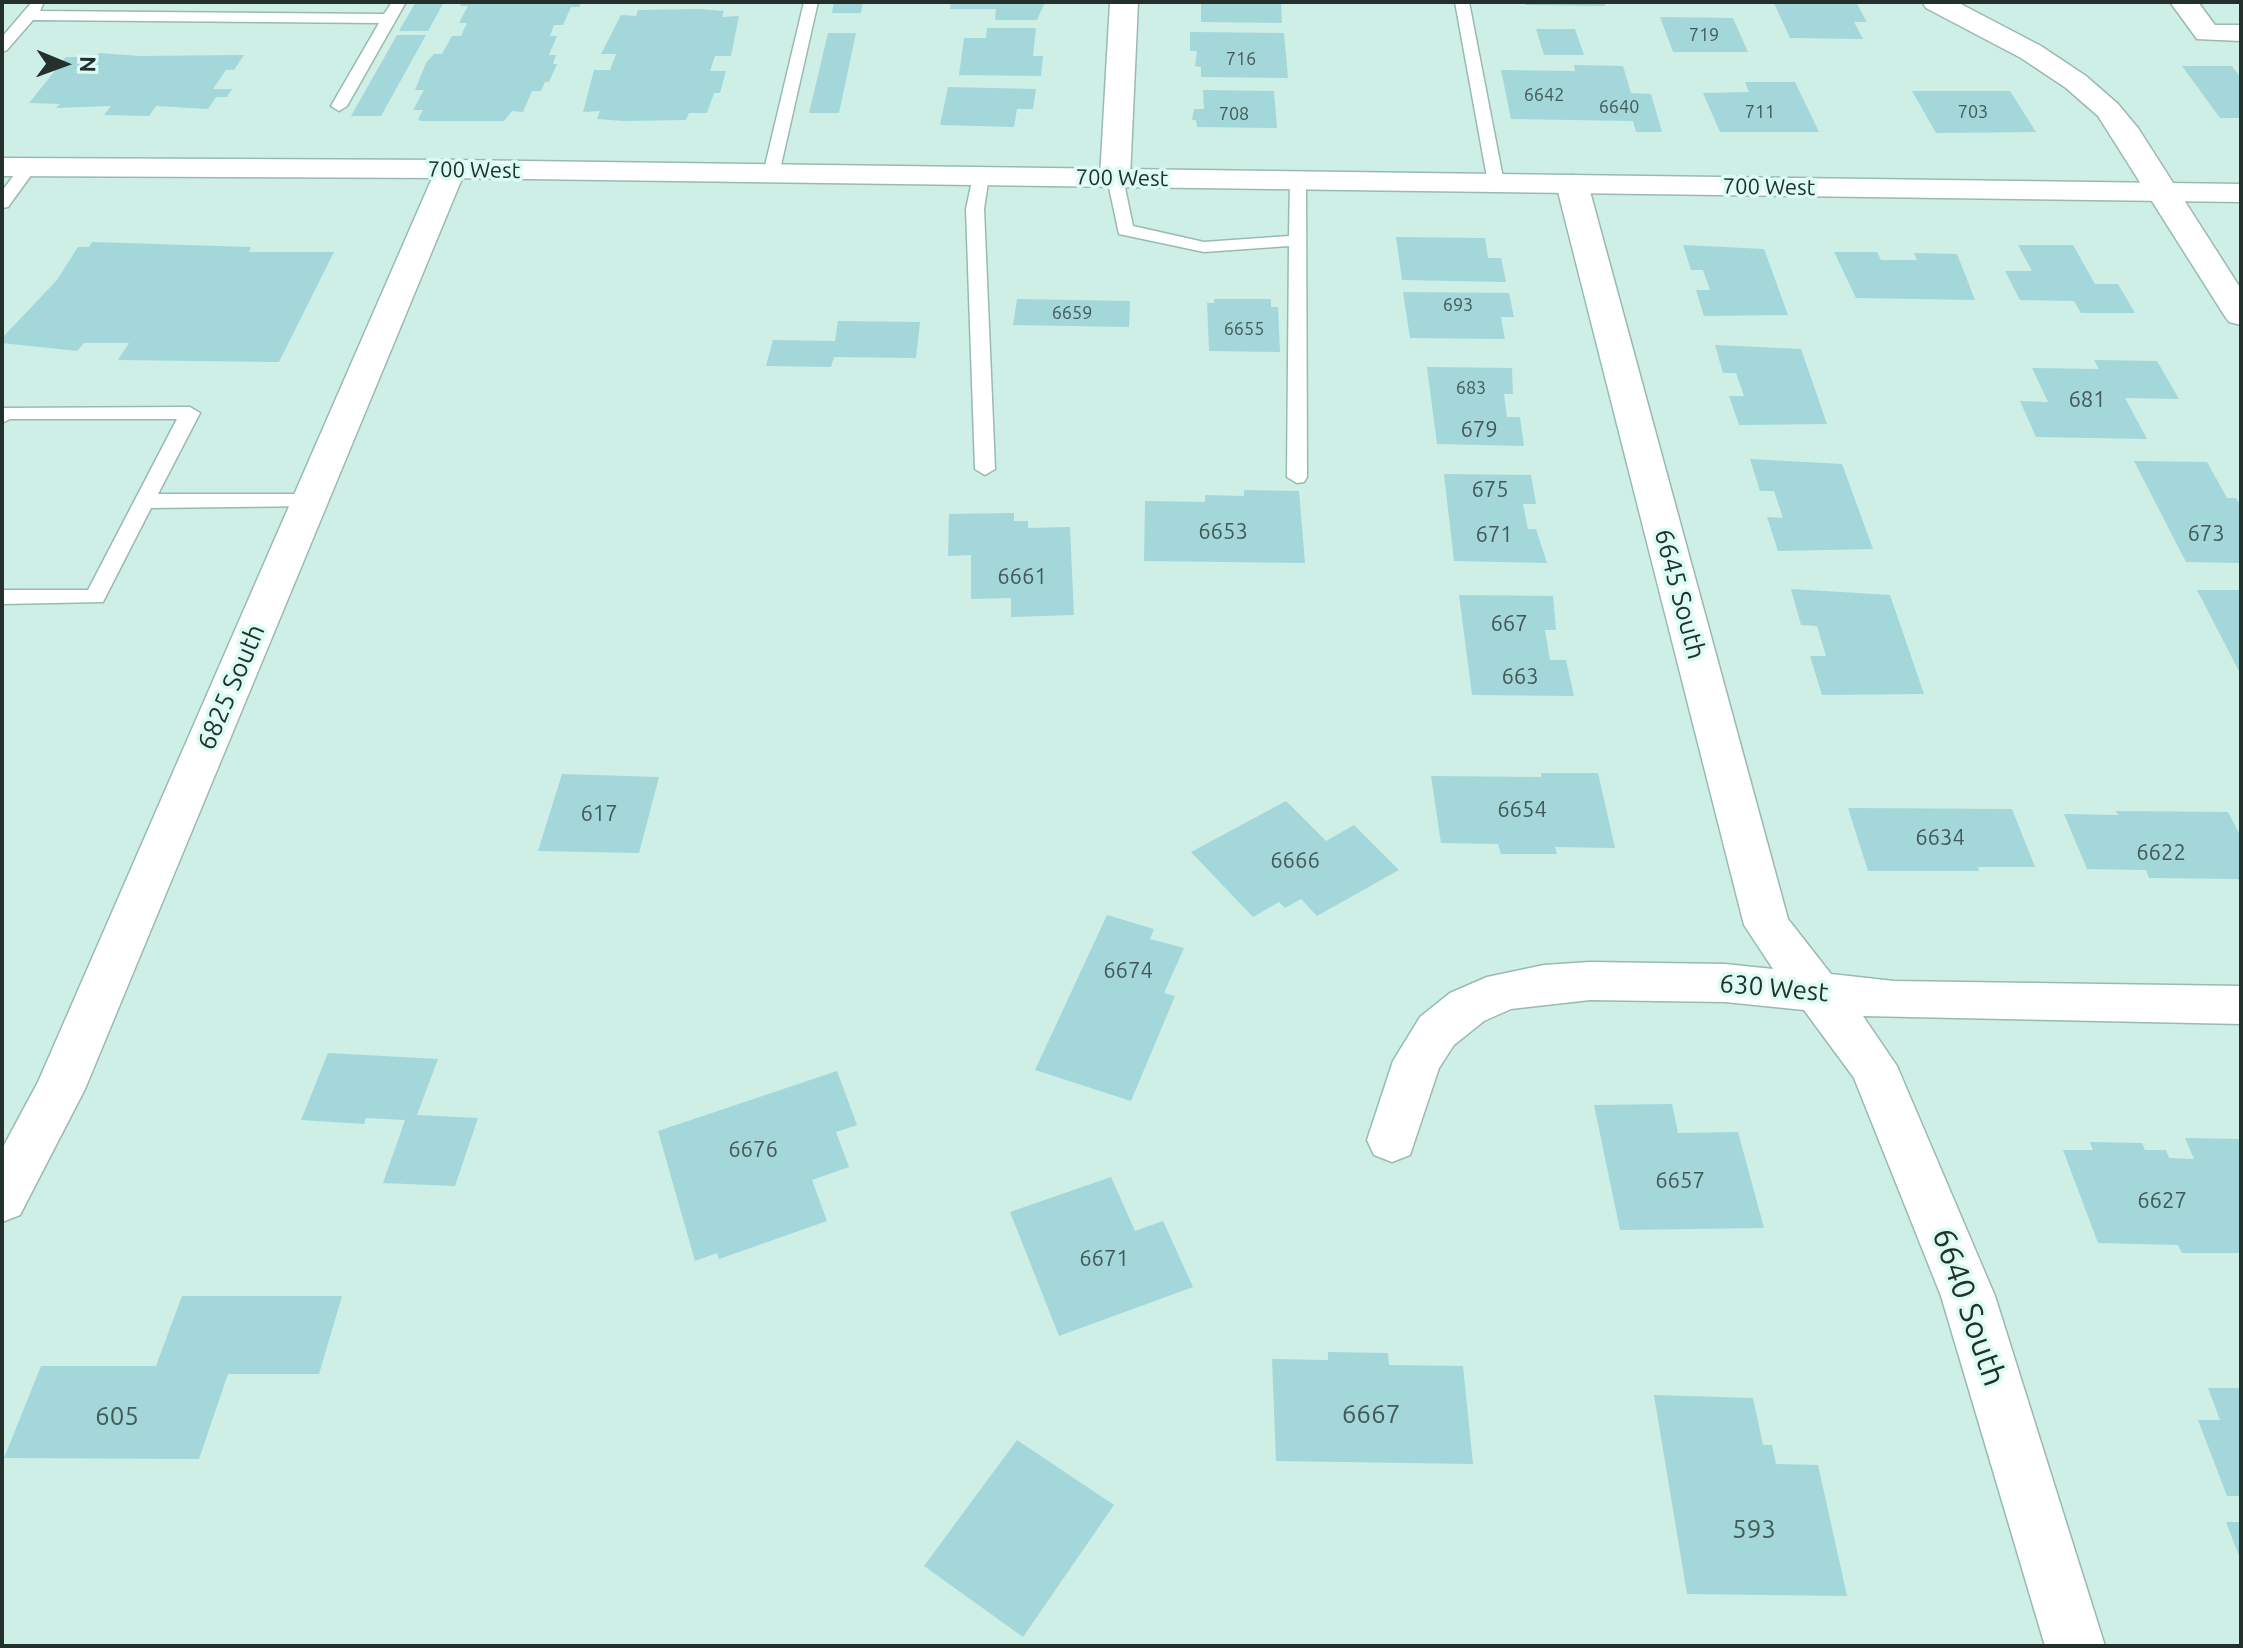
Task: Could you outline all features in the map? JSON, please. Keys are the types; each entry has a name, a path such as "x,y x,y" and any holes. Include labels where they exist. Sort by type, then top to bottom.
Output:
{"street":[{"path":"1115,178 1124,2"},
{"path":"1936,2 2031,52 2076,82 2123,128 2241,315"},
{"path":"2184,2 2207,33 2241,33"},
{"name":"700 West","path":"15,167 451,169 2241,193"},
{"name":"6825 South","path":"2,1199 60,1089 451,169"},
{"name":"6645 South","path":"1572,184 1767,925 1814,991"},
{"name":"630 West","path":"1392,1140 1417,1061 1437,1031 1467,1007 1504,991 1590,981 1725,983 1894,1000 2241,1005"},
{"name":"6640 South","path":"1814,991 1873,1066 1935,1206 2000,1396 2075,1646"}],"lane":[{"path":"2,47 39,2"},
{"path":"339,106 399,2"},
{"path":"771,174 811,2"},
{"path":"1462,2 1473,74 1496,183"},
{"path":"28,15 389,19"},
{"path":"2,203 15,167"},
{"path":"981,176 975,209 985,469"},
{"path":"1115,178 1125,230 1204,247 1300,240"},
{"path":"1297,477 1298,180"},
{"path":"2,417 4,413 190,413 95,597 2,597"},
{"path":"144,501 310,501"}],"building":[{"path":"416,2 444,2 428,31 399,31"},
{"path":"462,2 582,2 579,7 571,7 563,25 554,25 550,36 557,36 549,55 556,55 553,64 557,64 549,82 545,82 541,91 532,91 523,112 512,111 504,121 421,121 418,119 423,110 413,110 424,90 415,90 426,63 434,54 442,54 452,36 461,36 467,23 459,23 468,6 460,6"},
{"path":"834,2 863,2 861,13 832,13"},
{"path":"951,2 1045,2 1037,20 995,20 996,9 950,9"},
{"path":"1201,2 1281,2 1282,23 1201,22"},
{"path":"1525,2 1604,2 1605,6 1525,5"},
{"path":"1774,3 1857,4 1867,22 1854,22 1863,39 1790,38"},
{"path":"638,10 724,11 722,17 739,16 731,56 715,56 710,71 726,71 720,93 714,93 707,113 689,113 686,120 624,121 597,119 600,111 583,112 594,70 610,70 616,54 601,54 621,15 636,16"},
{"path":"1660,17 1733,18 1748,52 1673,52"},
{"path":"987,28 1036,28 1033,56 1043,56 1041,76 959,75 964,38 986,38"},
{"path":"1536,29 1575,29 1584,55 1544,55"},
{"path":"1190,32 1284,33 1288,78 1201,77 1201,67 1195,66 1197,51 1190,51"},
{"path":"828,33 856,33 839,113 809,113"},
{"path":"397,35 426,35 381,116 351,116"},
{"path":"99,53 140,56 244,55 234,70 226,70 213,89 232,89 227,97 216,97 208,109 156,106 149,116 104,115 111,106 56,108 60,104 29,103 66,57 96,57"},
{"path":"1574,65 1623,66 1631,93 1651,94 1662,132 1636,132 1633,121 1511,119 1501,70 1575,71"},
{"path":"2182,66 2232,66 2241,78 2241,118 2220,118"},
{"path":"1745,82 1795,82 1819,132 1720,132 1703,93 1749,92"},
{"path":"948,87 1036,89 1033,109 1017,109 1014,127 940,125"},
{"path":"1203,90 1274,91 1277,128 1197,127 1196,120 1192,120 1194,109 1204,109"},
{"path":"1912,91 2010,91 2036,132 1936,133"},
{"path":"1396,237 1485,238 1488,258 1501,258 1506,282 1402,280"},
{"path":"92,242 251,247 249,252 334,252 279,362 118,360 129,343 84,343 77,351 2,343 2,338 57,280 78,247 89,247"},
{"path":"1683,245 1764,249 1788,315 1704,316 1696,290 1710,290 1703,270 1691,270"},
{"path":"2018,245 2073,245 2095,284 2118,284 2135,313 2081,313 2074,301 2020,300 2005,271 2032,271"},
{"path":"1834,252 1877,252 1881,260 1917,260 1914,253 1957,254 1975,300 1856,298"},
{"path":"1403,292 1509,293 1514,317 1501,317 1505,339 1410,338"},
{"path":"1017,299 1130,301 1129,327 1013,325"},
{"path":"1214,299 1271,299 1271,307 1278,307 1280,352 1209,351 1207,303 1214,303"},
{"path":"838,321 920,322 916,358 834,357 831,367 766,366 773,340 835,341"},
{"path":"1715,345 1801,349 1827,424 1739,425 1729,396 1744,396 1736,373 1723,373"},
{"path":"2094,360 2157,361 2179,399 2125,398 2147,439 2036,437 2020,401 2048,402 2032,368 2099,369"},
{"path":"1427,367 1512,368 1513,394 1504,394 1507,417 1520,417 1524,446 1437,444"},
{"path":"1750,459 1842,464 1873,549 1778,551 1767,517 1783,518 1774,491 1760,491"},
{"path":"2134,461 2207,462 2227,498 2236,498 2241,506 2241,563 2186,562"},
{"path":"1444,474 1531,475 1536,504 1523,504 1528,529 1536,529 1547,563 1454,561"},
{"path":"1244,490 1299,491 1305,563 1144,561 1145,501 1205,502 1205,495 1244,496"},
{"path":"1014,513 1014,521 1028,521 1028,528 1070,527 1074,615 1011,617 1011,598 971,599 971,555 948,556 949,514"},
{"path":"1791,589 1890,595 1924,694 1822,695 1810,656 1826,656 1817,626 1801,625"},
{"path":"2197,590 2241,590 2241,675"},
{"path":"1459,595 1553,596 1556,630 1545,630 1550,660 1566,660 1574,696 1472,695"},
{"path":"1541,773 1598,773 1615,848 1555,847 1557,854 1501,854 1498,844 1441,843 1431,776 1541,777"},
{"path":"562,774 659,777 639,853 538,851"},
{"path":"1286,801 1326,841 1354,825 1399,870 1317,916 1301,899 1285,908 1279,902 1253,917 1191,852"},
{"path":"1848,808 2012,809 2035,867 1978,867 1979,871 1868,871"},
{"path":"2116,811 2228,812 2241,837 2241,879 2149,878 2146,870 2087,869 2064,814 2118,815"},
{"path":"1107,915 1154,929 1150,939 1184,948 1164,993 1175,996 1131,1101 1035,1070"},
{"path":"328,1053 438,1059 417,1115 478,1118 455,1186 383,1183 405,1120 366,1118 364,1124 301,1120"},
{"path":"837,1071 857,1125 836,1132 849,1167 812,1180 827,1221 719,1259 717,1253 695,1261 658,1131"},
{"path":"1672,1104 1678,1133 1738,1132 1764,1228 1620,1230 1594,1105"},
{"path":"2185,1138 2241,1139 2241,1253 2182,1253 2178,1245 2098,1243 2063,1150 2093,1150 2090,1142 2142,1143 2145,1150 2166,1150 2169,1158 2194,1159"},
{"path":"1111,1177 1135,1231 1163,1221 1193,1287 1059,1336 1010,1212"},
{"path":"182,1296 342,1296 319,1374 228,1374 199,1459 4,1458 41,1366 156,1366"},
{"path":"1328,1352 1388,1353 1389,1365 1463,1366 1473,1464 1276,1461 1272,1359 1328,1360"},
{"path":"2208,1388 2241,1388 2241,1496 2227,1496 2198,1420 2220,1420"},
{"path":"1654,1395 1753,1398 1763,1445 1772,1445 1776,1464 1818,1465 1847,1596 1687,1594"},
{"path":"1017,1440 1114,1505 1023,1637 924,1566"},
{"path":"2226,1522 2241,1522 2241,1561"}]}
